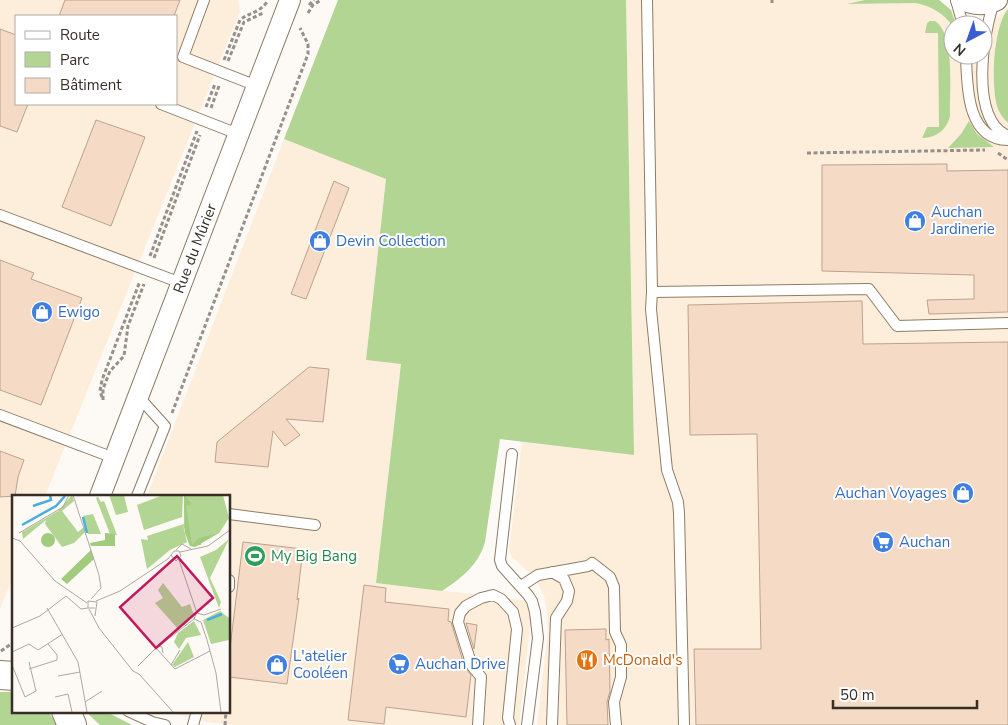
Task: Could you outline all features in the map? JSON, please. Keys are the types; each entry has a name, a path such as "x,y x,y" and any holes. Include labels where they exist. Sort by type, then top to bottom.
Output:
{"street":[{"path":"961,0 972,4 995,1"},
{"name":"Rue du Mûrier","path":"100,495 257,86 285,2"}],"lane":[{"path":"204,0 184,57 257,86"},
{"path":"647,0 651,308 667,470 678,502 679,513 684,725"},
{"path":"956,0 960,15"},
{"path":"995,1 985,36 983,54 984,100 992,122 1001,133 1008,136"},
{"path":"967,65 968,92 978,123 989,134 1001,140 1008,140"},
{"path":"164,105 238,134"},
{"path":"0,215 181,283"},
{"path":"652,292 869,289 897,326 1008,323"},
{"path":"137,495 165,426 138,396"},
{"path":"0,416 114,458"},
{"path":"512,454 500,560 502,566 532,601 535,612 538,638 528,725"},
{"path":"230,514 315,525"},
{"path":"521,586 538,575 588,566 592,563 610,577 614,587 615,632 621,645 621,677 614,702 616,725"},
{"path":"552,572 564,579 570,592 567,601 556,618 552,725"},
{"path":"478,725 481,677 472,666 458,622 460,612 466,606 481,598 493,595 501,599 513,612 517,629 508,718 510,725"},
{"path":"130,712 152,722 165,725"},
{"path":"192,725 197,712"}],"path":[{"path":"147,271 102,380 100,391 103,400 103,389 110,372 124,356 128,326 240,20 243,17 285,2 306,7 314,0"},
{"path":"165,426 308,54 308,44 300,30 300,23"},
{"path":"807,153 992,150 1008,160"},
{"path":"7,670 12,650"},
{"path":"225,725 226,712"}],"shaded area":[{"path":"0,0 238,0 240,11 45,495 12,495 12,580 0,609"},
{"path":"626,0 939,0 960,15 943,15 943,65 993,65 993,18 998,17 1008,7 1008,725 537,725 548,632 547,614 544,596 539,586 532,575 512,557 509,551 522,442 634,454"},
{"path":"284,139 386,178 366,360 401,364 376,583 533,601 519,725 231,725 207,722 167,712 230,712 230,495 147,495"}],"green space":[{"path":"338,0 626,0 634,455 500,439 485,542 482,550 469,570 442,591 376,583 401,364 366,360 386,179 284,139"},
{"path":"865,0 939,0 951,10 953,15 943,16 932,8 915,3 847,4"},
{"path":"1008,9 1008,123 1001,115 997,106 994,70 996,42 1003,17"},
{"path":"935,21 943,30 943,65 950,65 950,116 944,129 932,137 922,138 927,127 939,127 938,33 925,33 927,23"},
{"path":"969,121 977,134 994,147 948,148 961,134"},
{"path":"0,692 12,692 12,712 49,712 57,725 0,725"},
{"path":"86,712 107,712 132,725 100,725"}],"building":[{"path":"65,0 180,0 174,15 59,15"},
{"path":"0,29 15,35 15,105 28,105 17,132 0,126"},
{"path":"96,120 145,137 111,226 62,207"},
{"name":"Auchan Jardinerie","path":"947,164 947,171 1008,170 1008,312 929,314 927,300 974,299 974,275 822,271 822,165"},
{"name":"Devin Collection","path":"334,181 349,188 306,299 291,294"},
{"path":"0,260 34,273 31,279 82,298 41,405 0,390"},
{"name":"Auchan","path":"862,301 863,344 1008,342 1008,725 696,725 694,649 761,649 757,434 690,435 688,305"},
{"path":"309,367 329,369 323,422 286,419 300,435 285,446 273,431 268,467 215,462 217,442"},
{"path":"0,451 24,460 18,477 15,495 0,497"},
{"path":"243,542 303,549 297,600 299,598 287,684 230,677 230,648"},
{"name":"Auchan Drive","path":"364,585 386,588 385,602 449,609 448,621 451,622 465,668 471,675 466,717 386,707 384,724 348,720"},
{"path":"466,623 477,625 474,649"},
{"name":"McDonald's","path":"606,629 606,640 609,639 610,691 607,702 608,725 567,725 565,630"}],"place":[{"name":"Auchan Jardinerie","path":"915,221"},
{"name":"Devin Collection","path":"320,241"},
{"name":"Ewigo","path":"42,312"},
{"name":"Auchan Voyages","path":"963,493"},
{"name":"Auchan","path":"883,542"},
{"name":"My Big Bang","path":"255,556"},
{"name":"McDonald's","path":"587,660"},
{"name":"Auchan Drive","path":"399,664"},
{"name":"L'atelier Cooléen","path":"277,665"}]}
